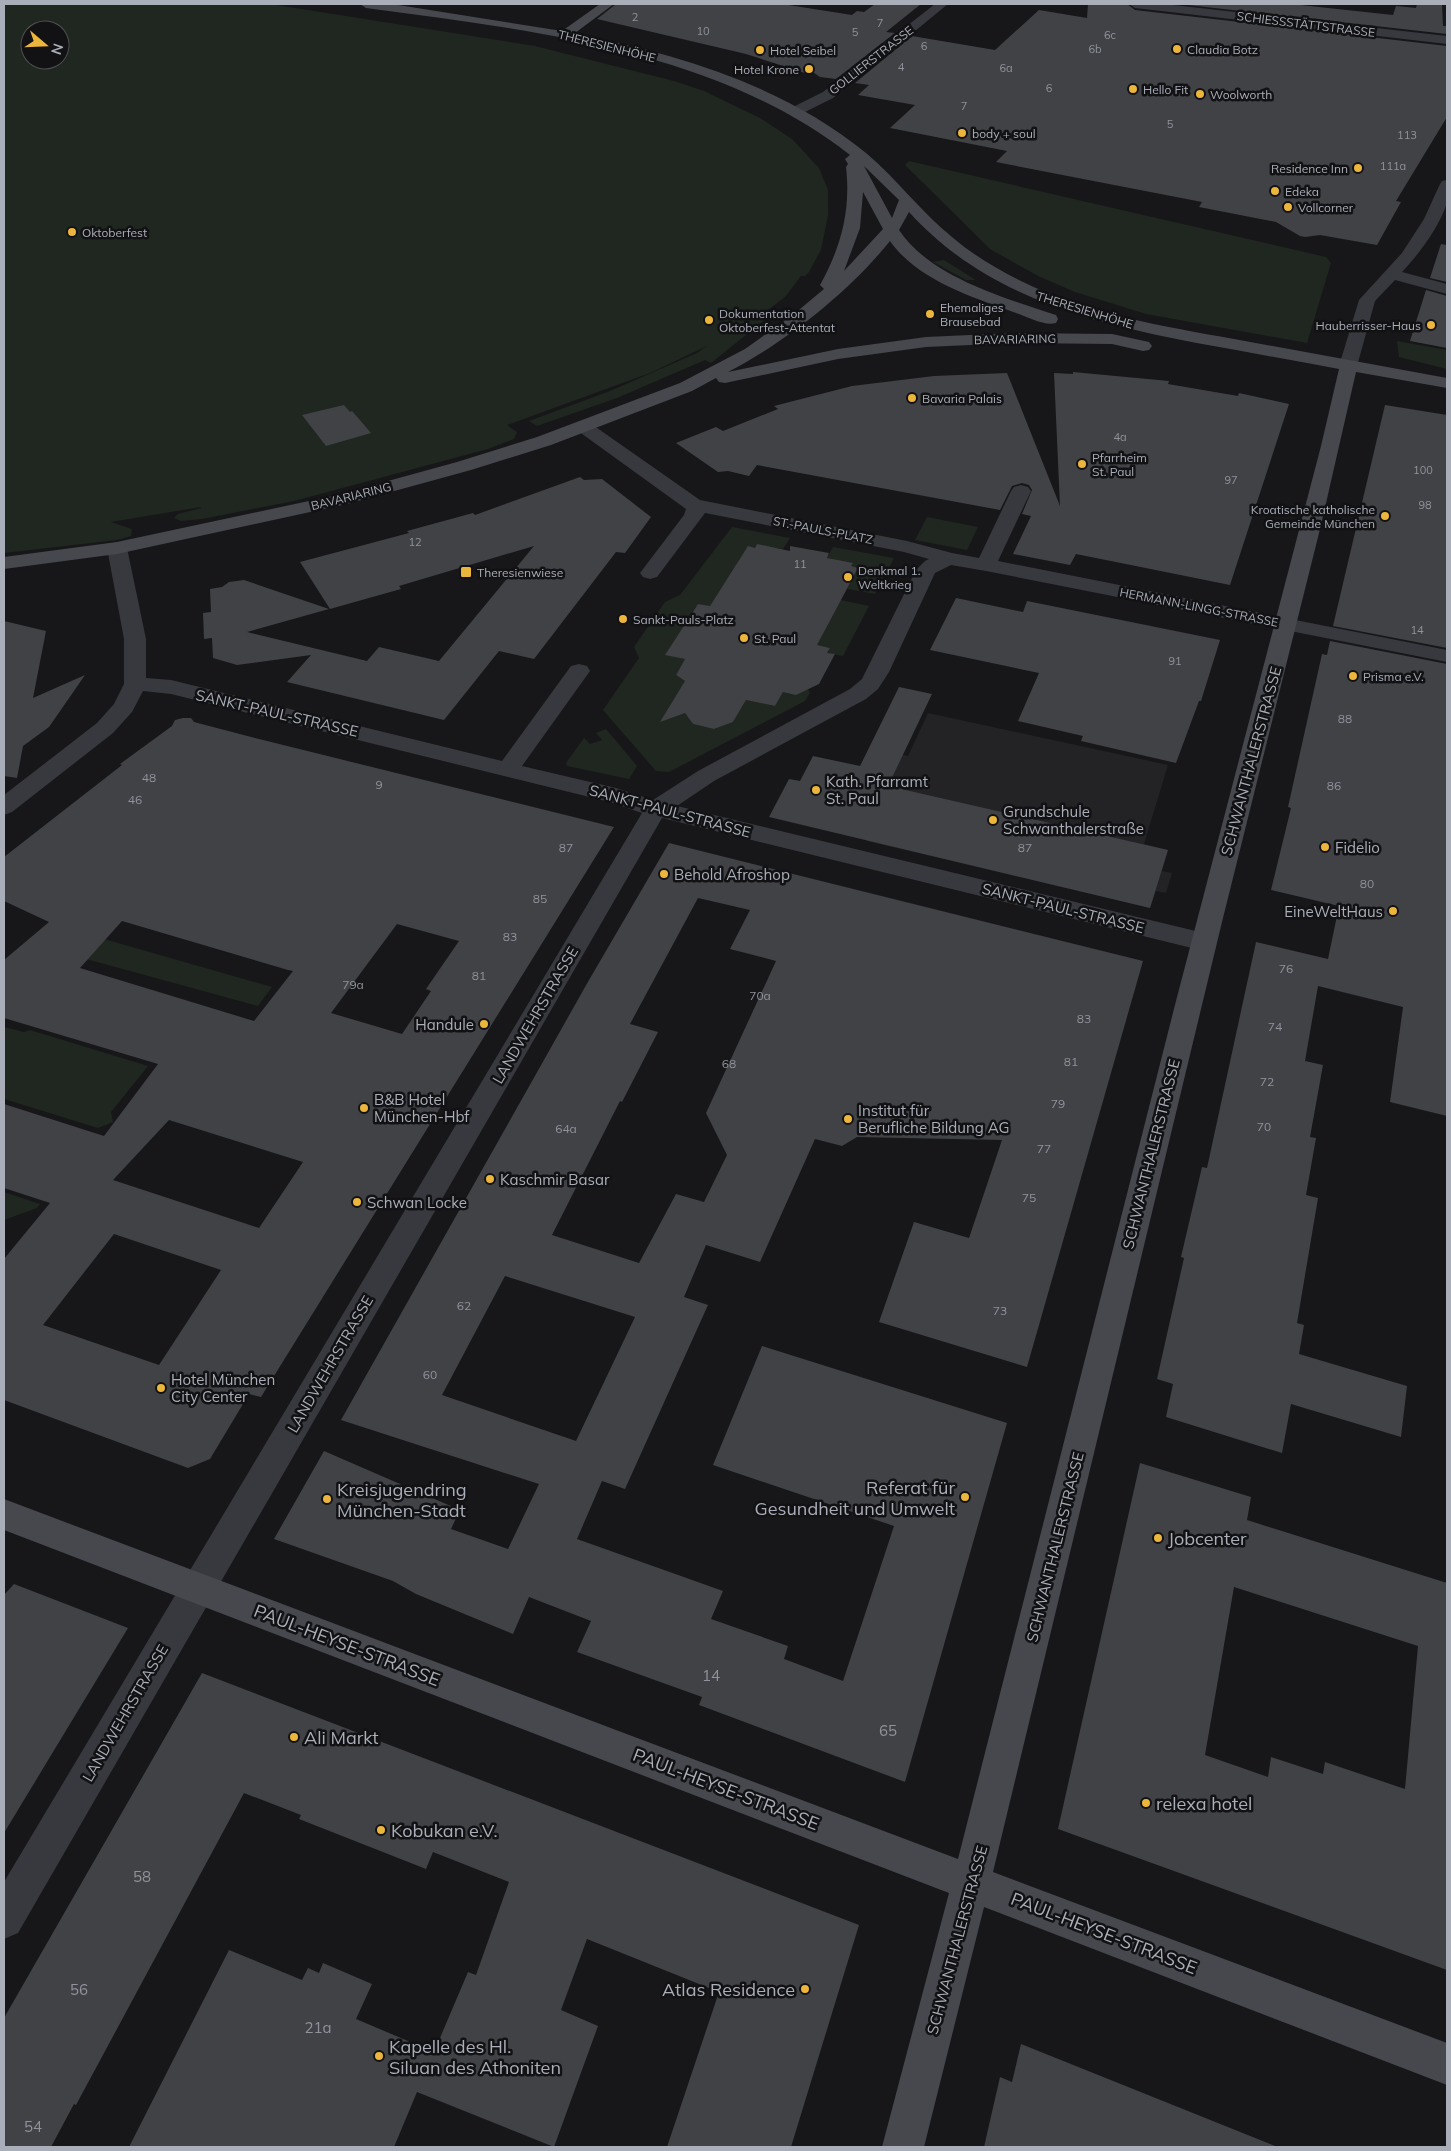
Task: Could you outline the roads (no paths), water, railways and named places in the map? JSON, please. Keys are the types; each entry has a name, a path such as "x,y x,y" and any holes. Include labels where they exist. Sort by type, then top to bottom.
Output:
{"main road":[{"name":"THERESIENHÖHE","path":"366,4 486,21 565,35 698,69 752,89 796,111 834,136 870,164 947,241 986,269 1030,292 1080,311 1339,376"},
{"path":"565,35 608,4"},
{"name":"THERESIENHÖHE","path":"834,136 852,158 899,242 916,257 956,282 1031,313 1112,339"},
{"name":"BAVARIARING","path":"817,304 840,264 863,232 855,214 856,188 852,158"},
{"path":"892,230 900,219 906,201"},
{"path":"863,232 892,230 914,232 947,241"},
{"name":"BAVARIARING","path":"4,563 117,548 340,500 464,466 584,427 686,387 751,353 789,327 817,304 860,265 892,230"},
{"name":"BAVARIARING","path":"686,387 778,366 892,346 972,339 1112,339 1155,349"},
{"path":"1339,376 1447,383"},
{"path":"1339,376 1362,386"},
{"name":"SCHWANTHALERSTRASSE","path":"903,2147 972,1883 1204,942 1286,624 1339,376"},
{"name":"PAUL-HEYSE-STRASSE","path":"4,1515 1447,2064"}],"street":[{"name":"GOLLIERSTRASSE","path":"796,111 828,94 942,4"},
{"name":"SCHIESSSTÄTTSTRASSE","path":"1135,4 1447,40"},
{"name":"SCHWANTHALERSTRASSE","path":"1339,376 1367,300 1408,256 1432,219 1447,184"},
{"path":"1393,274 1447,289"},
{"path":"584,427 694,505 696,510 694,516 650,573"},
{"path":"986,565 1021,491"},
{"name":"ST.-PAULS-PLATZ","path":"694,505 907,547 950,560"},
{"path":"4,806 105,728 124,707 136,684 135,639 117,548"},
{"path":"656,809 706,776 858,694 870,684 878,672 926,570 932,564 950,560"},
{"name":"HERMANN-LINGG-STRASSE","path":"950,560 986,565 1447,656"},
{"path":"508,769 579,671"},
{"name":"SANKT-PAUL-STRASSE","path":"136,684 172,687 616,796 656,809 1204,942"},
{"name":"LANDWEHRSTRASSE","path":"4,1919 656,809"}],"place":[{"name":"Claudia Botz","path":"1177,49"},
{"name":"Hotel Seibel","path":"760,50"},
{"name":"Hotel Krone","path":"809,69"},
{"name":"Hello Fit","path":"1133,89"},
{"name":"Woolworth","path":"1200,94"},
{"name":"body + soul","path":"962,133"},
{"name":"Residence Inn","path":"1358,168"},
{"name":"Edeka","path":"1275,191"},
{"name":"Vollcorner","path":"1288,207"},
{"name":"Oktoberfest","path":"72,232"},
{"name":"Ehemaliges Brausebad","path":"930,314"},
{"name":"Dokumentation Oktoberfest-Attentat","path":"709,320"},
{"name":"Hauberrisser-Haus","path":"1431,325"},
{"name":"Bavaria Palais","path":"912,398"},
{"name":"Pfarrheim St. Paul","path":"1082,464"},
{"name":"Kroatische katholische Gemeinde München","path":"1385,516"},
{"name":"Theresienwiese","path":"466,572"},
{"name":"Denkmal 1. Weltkrieg","path":"848,577"},
{"name":"Sankt-Pauls-Platz","path":"623,619"},
{"name":"St. Paul","path":"744,638"},
{"name":"Prisma e.V.","path":"1353,676"},
{"name":"Kath. Pfarramt St. Paul","path":"816,790"},
{"name":"Grundschule Schwanthalerstraße","path":"993,820"},
{"name":"Fidelio","path":"1325,847"},
{"name":"Behold Afroshop","path":"664,874"},
{"name":"EineWeltHaus","path":"1393,911"},
{"name":"Handule","path":"484,1024"},
{"name":"B&B Hotel München-Hbf","path":"364,1108"},
{"name":"Institut für Berufliche Bildung AG","path":"848,1119"},
{"name":"Kaschmir Basar","path":"490,1179"},
{"name":"Schwan Locke","path":"357,1202"},
{"name":"Hotel München City Center","path":"161,1388"},
{"name":"Referat für Gesundheit und Umwelt","path":"965,1497"},
{"name":"Kreisjugendring München-Stadt","path":"327,1499"},
{"name":"Jobcenter","path":"1158,1538"},
{"name":"Ali Markt","path":"294,1737"},
{"name":"relexa hotel","path":"1146,1803"},
{"name":"Kobukan e.V.","path":"381,1830"},
{"name":"Atlas Residence","path":"805,1989"},
{"name":"Kapelle des Hl. Siluan des Athoniten","path":"379,2056"}]}
